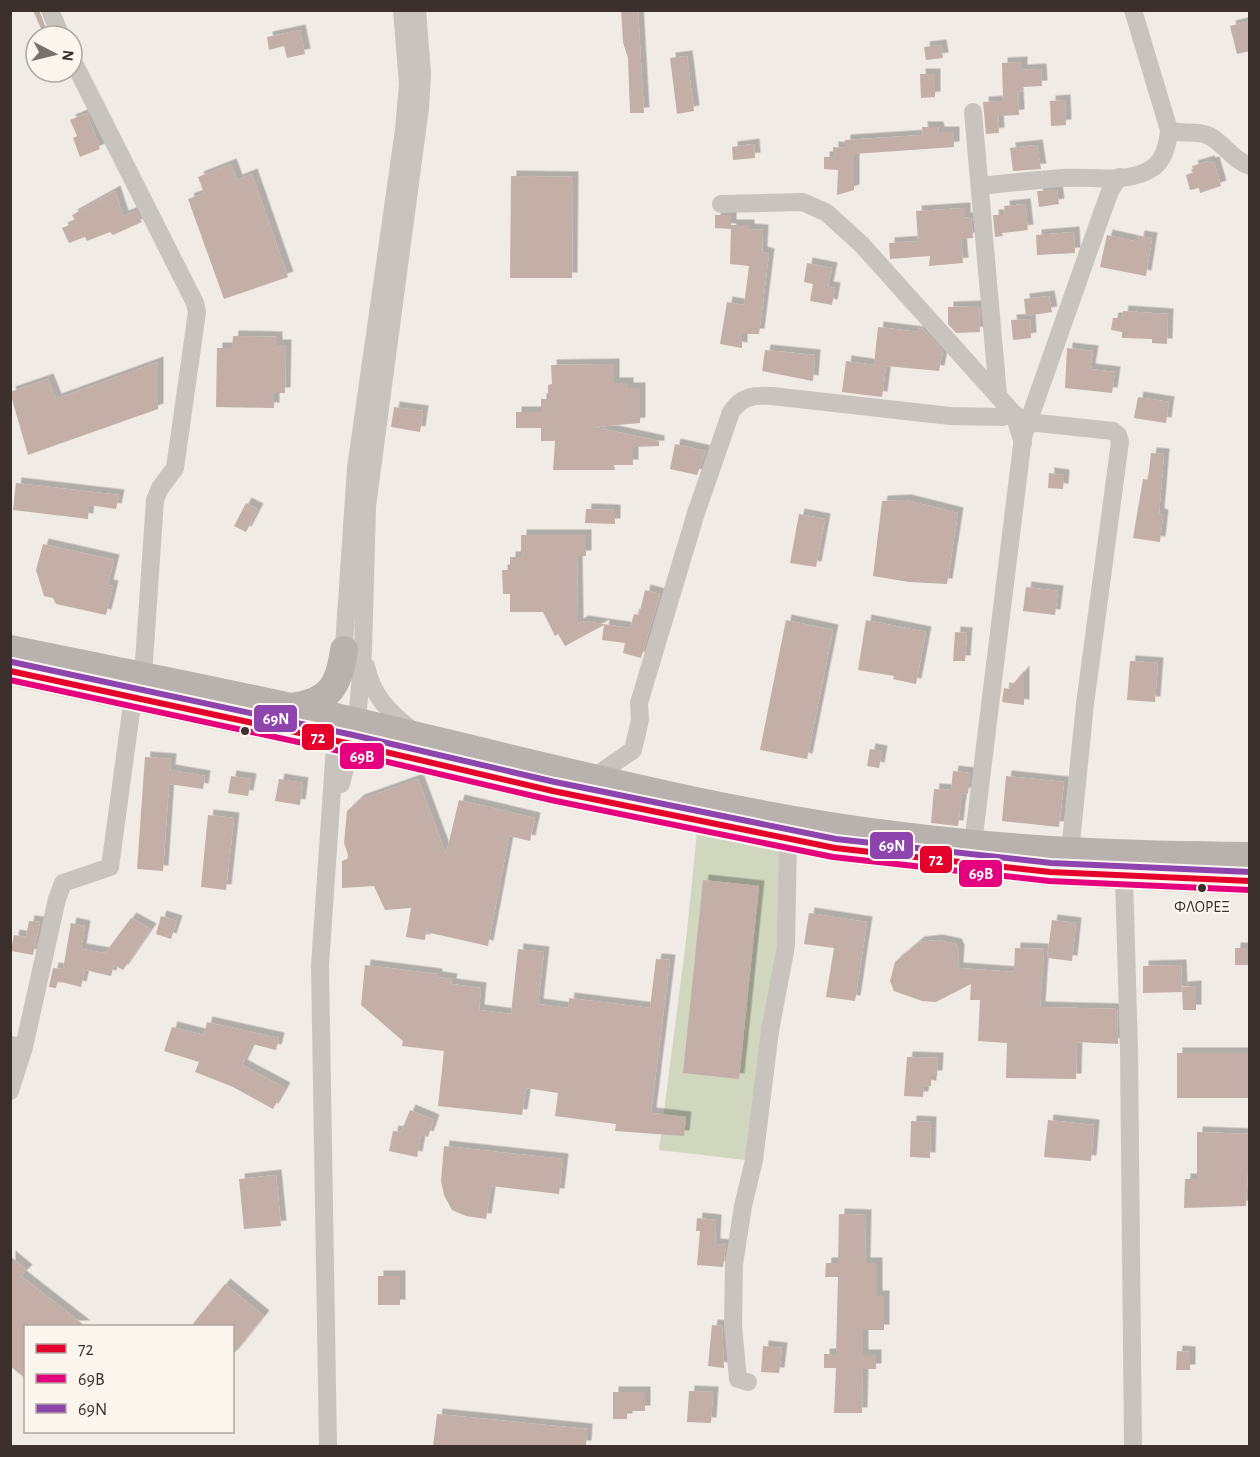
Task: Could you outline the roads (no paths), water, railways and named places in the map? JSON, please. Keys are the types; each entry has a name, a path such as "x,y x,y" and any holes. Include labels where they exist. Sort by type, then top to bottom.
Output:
{"main road":[{"path":"10,649 138,686 345,731 553,791 788,840 987,867 1124,877 1250,881"},
{"path":"289,707 321,700 331,690 353,651"},
{"path":"10,671 289,707 345,731 422,738 785,817 901,836 1070,852 1250,856"}],"street":[{"path":"50,10 56,24"},
{"path":"402,10 408,84 404,130 356,468 353,651 374,692 392,714 422,738"},
{"path":"328,1446 320,965 324,891 345,731 367,506 420,108 422,73 417,10"},
{"path":"980,186 1064,178 1119,177 1144,172 1158,163 1177,132 1133,10"},
{"path":"10,1091 17,1046 63,883 110,867 138,686 152,520 160,488 175,468 197,312 195,303 161,231 84,82"},
{"path":"973,112 998,394"},
{"path":"1177,132 1207,135 1234,159 1250,166"},
{"path":"973,844 1023,443 1021,418 1107,200 1119,177"},
{"path":"721,204 786,201 818,207 862,245 1021,418"},
{"path":"594,777 633,750 640,720 639,703 690,532 731,412 737,403 757,395 772,396 950,416 1021,418 1113,431 1118,435 1120,442 1085,705 1070,852"},
{"path":"748,1382 738,1379 734,1326 734,1264 743,1206 754,1160 770,1031 786,946 788,840"},
{"path":"1124,877 1129,1050 1133,1446"}],"place":[{"name":"ΦΛΟΡΕΞ","path":"1202,888"}]}
